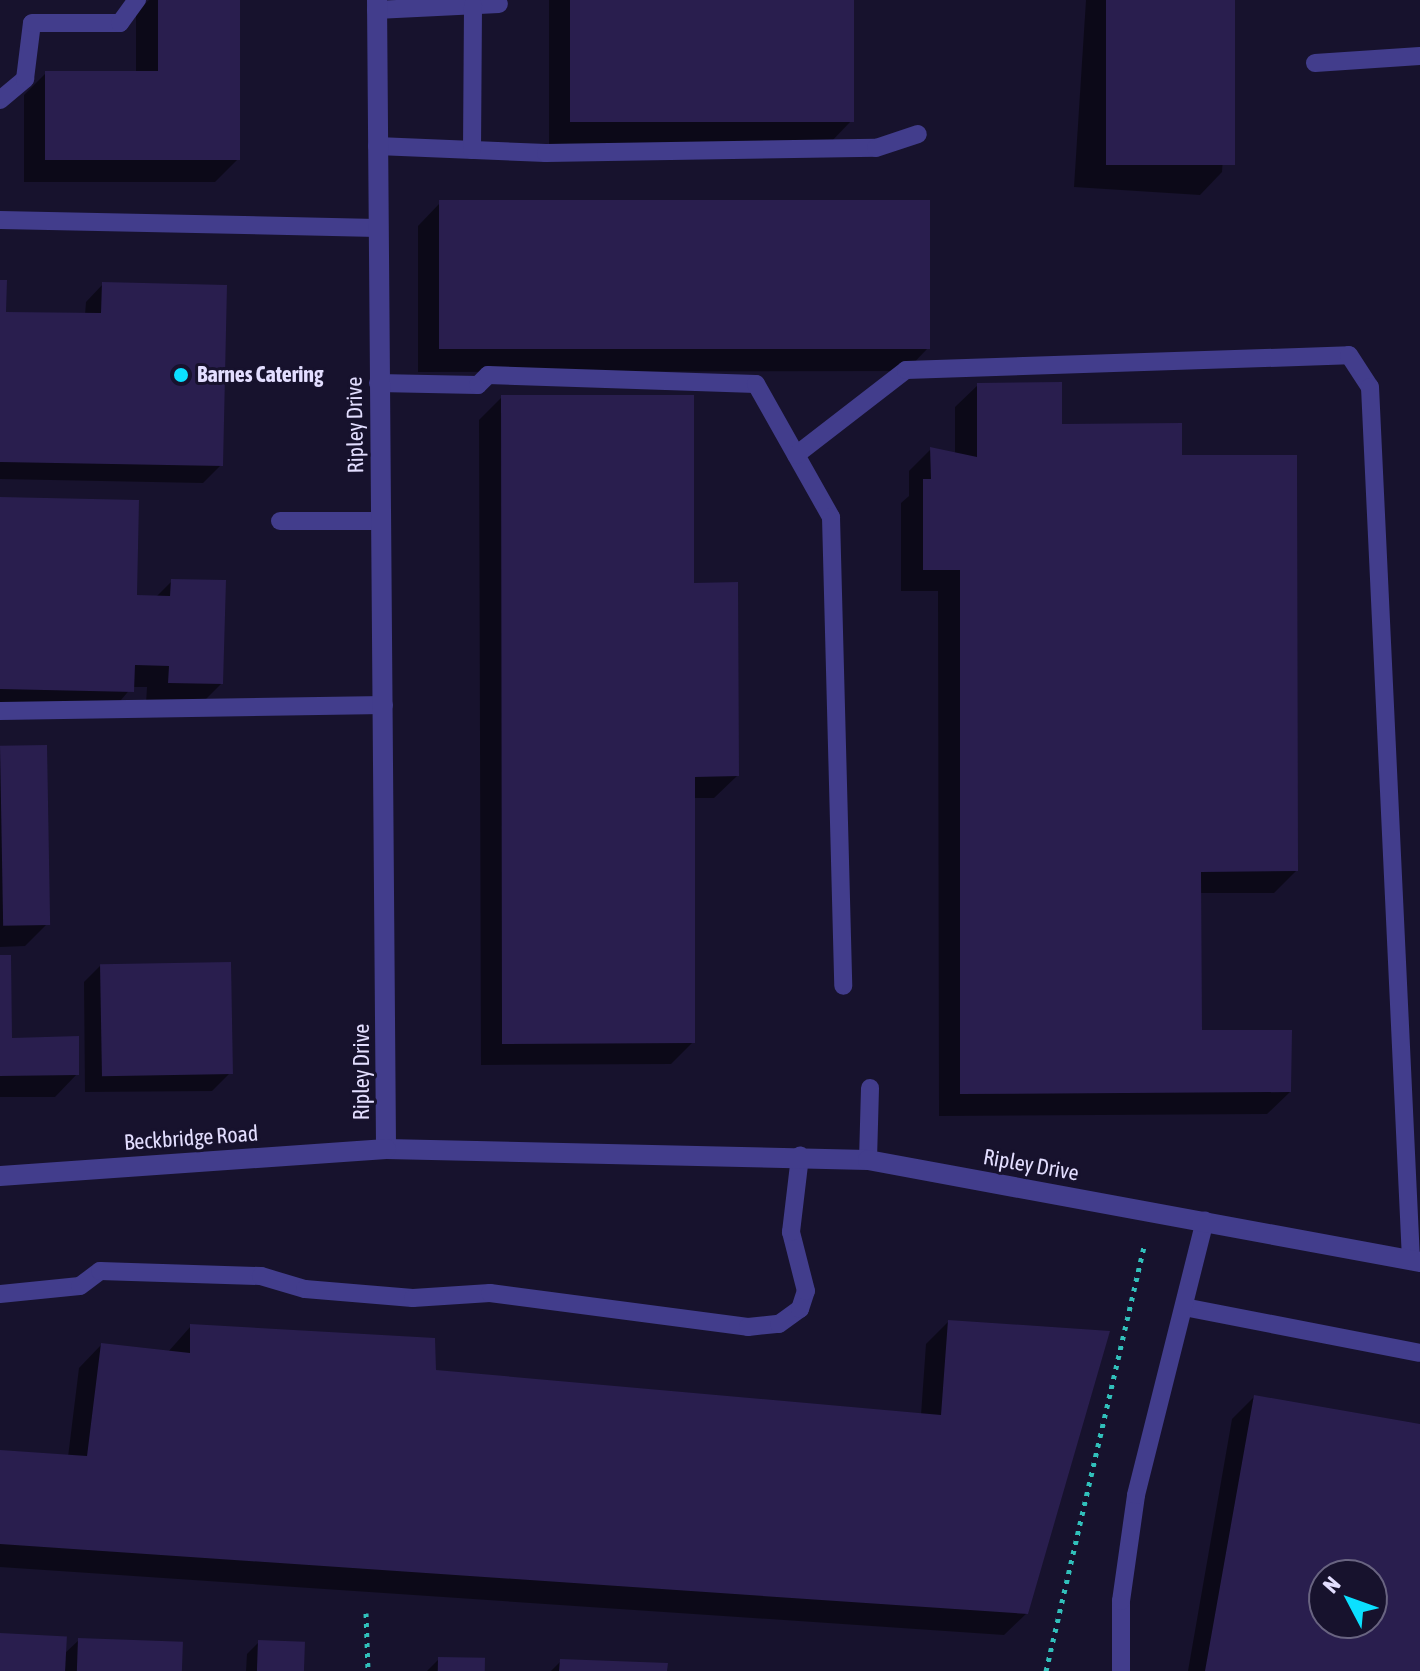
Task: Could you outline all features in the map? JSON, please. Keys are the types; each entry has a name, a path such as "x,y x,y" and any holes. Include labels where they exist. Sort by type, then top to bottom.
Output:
{"street":[{"name":"Ripley Drive","path":"377,5 386,1149 800,1156 868,1160 1415,1261"},
{"name":"Beckbridge Road","path":"0,1176 386,1149"}],"lane":[{"path":"0,100 25,79 32,23 120,23 137,0"},
{"path":"377,5 499,4"},
{"path":"472,150 473,5"},
{"path":"1315,63 1420,56"},
{"path":"377,146 472,150 876,148 918,134"},
{"path":"0,220 377,228"},
{"path":"796,455 906,370 1349,355 1370,387 1415,1261"},
{"path":"378,383 478,385 488,375 756,384 831,517 843,986"},
{"path":"280,521 380,521"},
{"path":"0,711 384,705"},
{"path":"868,1160 870,1088"},
{"path":"0,1294 80,1286 100,1271 246,1275 305,1289 413,1298 490,1293 748,1327 779,1324 800,1309 806,1291 791,1232 800,1156"},
{"path":"1121,1671 1121,1601 1136,1495 1205,1221"},
{"path":"1184,1307 1420,1353"}],"path":[{"path":"1046,1671 1153,1211"},
{"path":"366,1613 368,1671"}],"building":[{"path":"158,0 240,0 240,160 45,160 45,71 158,71"},
{"path":"570,0 854,0 854,122 570,122"},
{"path":"1106,0 1235,0 1235,165 1106,165"},
{"path":"439,200 930,200 930,349 439,349"},
{"path":"0,280 7,280 6,312 101,313 102,282 227,285 223,466 0,462"},
{"path":"1062,382 1062,424 1182,423 1182,455 1297,455 1298,871 1201,872 1202,1030 1292,1030 1291,1092 960,1094 960,570 923,570 923,479 931,479 930,447 977,457 977,383"},
{"path":"501,395 694,395 694,583 738,582 739,776 695,777 695,1043 502,1044"},
{"path":"0,497 139,500 137,595 170,596 171,579 226,580 223,684 168,683 169,666 135,665 134,692 0,689"},
{"path":"47,745 50,925 3,926 0,746"},
{"path":"0,955 11,955 12,1038 79,1036 79,1075 0,1076"},
{"path":"231,962 233,1074 102,1076 100,964"},
{"path":"948,1320 1110,1331 1028,1614 0,1544 0,1450 87,1456 101,1343 190,1353 190,1324 435,1338 436,1370 941,1415"},
{"path":"1254,1395 1420,1424 1420,1671 1205,1671"},
{"path":"0,1633 67,1637 65,1671 0,1671"},
{"path":"78,1638 183,1642 182,1671 77,1671"},
{"path":"258,1640 305,1642 304,1671 257,1671"},
{"path":"438,1657 485,1658 485,1671 438,1671"},
{"path":"560,1659 668,1663 667,1671 559,1671"}],"place":[{"name":"Barnes Catering","path":"181,375"}]}
